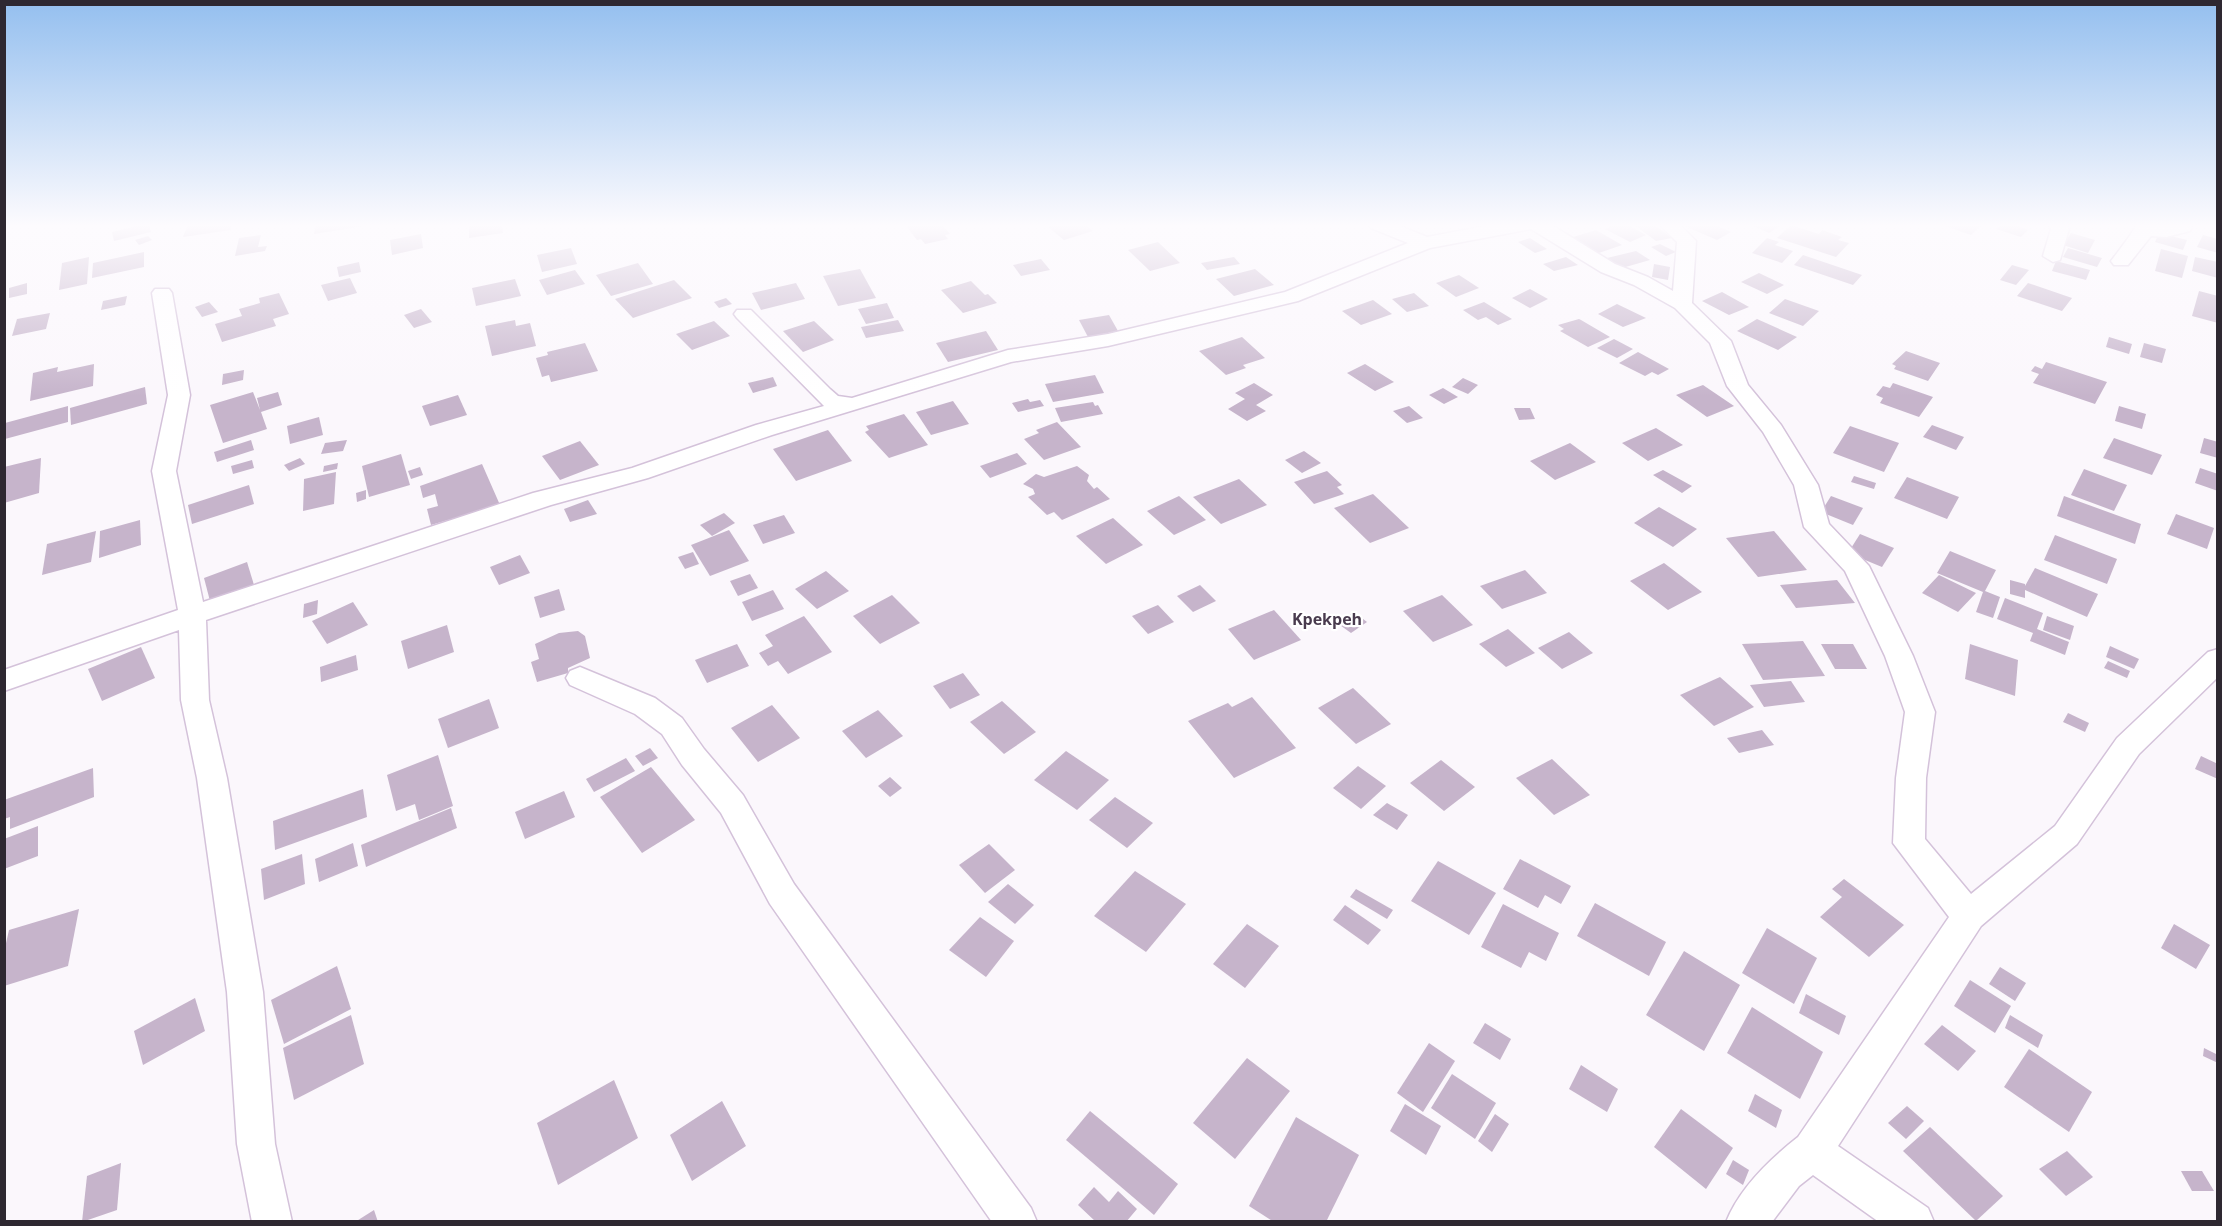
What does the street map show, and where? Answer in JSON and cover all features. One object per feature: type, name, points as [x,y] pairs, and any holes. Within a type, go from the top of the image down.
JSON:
[{"type":"street","points":[[4,681],[192,615],[542,499],[631,476],[764,430],[1008,357],[1108,340],[1291,297],[1330,281]]},
{"type":"street","points":[[1641,281],[1682,304],[1720,341],[1738,386],[1773,430],[1806,485],[1817,527],[1856,566],[1899,656],[1920,712],[1911,778],[1909,843],[1969,916]]},
{"type":"street","points":[[1682,304],[1684,281]]},
{"type":"street","points":[[162,293],[179,395],[164,471],[192,615],[195,700],[212,778],[245,992],[256,1144],[272,1221]]},
{"type":"street","points":[[744,314],[822,394],[831,401],[853,405]]},
{"type":"street","points":[[1746,1221],[1785,1172],[1812,1151],[1969,916],[2066,836],[2128,746],[2217,659]]},
{"type":"street","points":[[580,678],[645,706],[672,726],[693,757],[732,804],[789,903],[930,1104],[1017,1221]]},
{"type":"street","points":[[1812,1151],[1914,1221]]},
{"type":"building","points":[[60,281],[87,281],[87,284],[59,290]]},
{"type":"building","points":[[337,281],[351,281],[357,293],[328,301],[321,285]]},
{"type":"building","points":[[516,281],[521,296],[476,306],[472,288]]},
{"type":"building","points":[[540,281],[583,281],[585,284],[547,295]]},
{"type":"building","points":[[600,281],[651,281],[653,284],[611,296]]},
{"type":"building","points":[[670,281],[675,281],[692,298],[633,318],[615,299]]},
{"type":"building","points":[[826,281],[867,281],[876,298],[838,306]]},
{"type":"building","points":[[971,281],[997,303],[963,313],[941,290]]},
{"type":"building","points":[[1218,281],[1270,281],[1274,285],[1234,296]]},
{"type":"building","points":[[1469,281],[1479,288],[1456,297],[1436,283]]},
{"type":"building","points":[[1776,281],[1784,285],[1767,294],[1741,282]]},
{"type":"building","points":[[1842,281],[1856,281],[1853,285]]},
{"type":"building","points":[[2004,281],[2019,281],[2016,285]]},
{"type":"building","points":[[27,283],[27,294],[9,298],[9,288]]},
{"type":"building","points":[[796,283],[805,299],[761,310],[752,293]]},
{"type":"building","points":[[2028,283],[2072,298],[2062,311],[2017,296]]},
{"type":"building","points":[[1530,289],[1548,299],[1530,308],[1512,298]]},
{"type":"building","points":[[2199,291],[2218,296],[2218,323],[2192,316]]},
{"type":"building","points":[[1722,292],[1749,307],[1729,315],[1702,301]]},
{"type":"building","points":[[279,293],[289,314],[273,319],[276,326],[222,342],[215,324],[242,316],[239,309],[260,303],[259,298]]},
{"type":"building","points":[[1414,293],[1429,306],[1407,312],[1392,299]]},
{"type":"building","points":[[127,296],[125,305],[101,310],[103,301]]},
{"type":"building","points":[[726,298],[732,304],[719,308],[714,302]]},
{"type":"building","points":[[1785,299],[1819,311],[1803,326],[1769,313]]},
{"type":"building","points":[[1373,300],[1392,314],[1361,325],[1342,311]]},
{"type":"building","points":[[209,302],[218,312],[202,317],[195,307]]},
{"type":"building","points":[[1484,302],[1512,319],[1498,325],[1486,317],[1478,320],[1463,310]]},
{"type":"building","points":[[887,303],[894,318],[866,324],[858,309]]},
{"type":"building","points":[[1617,304],[1646,318],[1623,327],[1598,314]]},
{"type":"building","points":[[421,309],[432,322],[414,328],[404,315]]},
{"type":"building","points":[[50,313],[46,329],[12,336],[17,319]]},
{"type":"building","points":[[1109,315],[1118,331],[1088,337],[1079,320]]},
{"type":"building","points":[[1579,319],[1610,337],[1588,347],[1560,331],[1564,329],[1558,325]]},
{"type":"building","points":[[1757,319],[1797,337],[1778,350],[1737,331]]},
{"type":"building","points":[[515,320],[516,326],[530,323],[536,346],[492,356],[485,326]]},
{"type":"building","points":[[898,320],[904,331],[866,338],[861,327]]},
{"type":"building","points":[[714,321],[730,336],[692,350],[676,334]]},
{"type":"building","points":[[814,321],[834,340],[803,352],[783,331]]},
{"type":"building","points":[[986,331],[998,350],[948,362],[936,343]]},
{"type":"building","points":[[1242,337],[1265,358],[1243,365],[1246,368],[1226,375],[1199,351]]},
{"type":"building","points":[[2109,337],[2132,344],[2129,354],[2106,347]]},
{"type":"building","points":[[1614,339],[1633,349],[1617,358],[1597,348]]},
{"type":"building","points":[[585,343],[598,371],[551,382],[549,375],[542,377],[536,358],[548,355],[547,352]]},
{"type":"building","points":[[2144,343],[2166,349],[2162,363],[2140,357]]},
{"type":"building","points":[[1906,351],[1940,363],[1928,381],[1894,369],[1896,366],[1892,364]]},
{"type":"building","points":[[1638,352],[1669,369],[1658,375],[1652,372],[1645,376],[1619,363]]},
{"type":"building","points":[[2046,362],[2107,382],[2095,404],[2033,383],[2039,374],[2031,371],[2035,366],[2042,369]]},
{"type":"building","points":[[94,364],[93,386],[30,401],[33,373],[58,367],[57,372]]},
{"type":"building","points":[[1365,364],[1394,382],[1375,391],[1347,373]]},
{"type":"building","points":[[244,370],[243,380],[222,385],[223,374]]},
{"type":"building","points":[[1095,375],[1104,393],[1053,402],[1045,384]]},
{"type":"building","points":[[773,377],[777,386],[753,393],[748,383]]},
{"type":"building","points":[[1463,378],[1478,385],[1468,394],[1452,387]]},
{"type":"building","points":[[1254,383],[1273,395],[1256,405],[1266,411],[1247,421],[1228,409],[1245,399],[1235,393]]},
{"type":"building","points":[[1893,383],[1933,397],[1919,417],[1880,403],[1883,398],[1876,395],[1883,386],[1890,388]]},
{"type":"building","points":[[1703,385],[1734,406],[1707,417],[1676,395]]},
{"type":"building","points":[[145,387],[147,404],[71,425],[70,408]]},
{"type":"building","points":[[1443,388],[1458,397],[1444,404],[1429,395]]},
{"type":"building","points":[[253,392],[260,410],[257,398],[278,392],[282,405],[261,412],[267,429],[223,443],[210,405]]},
{"type":"building","points":[[458,395],[467,415],[430,426],[422,406]]},
{"type":"building","points":[[1028,399],[1030,402],[1040,400],[1044,406],[1018,412],[1012,403]]},
{"type":"building","points":[[953,401],[969,424],[931,435],[916,412]]},
{"type":"building","points":[[1093,402],[1095,406],[1098,405],[1103,414],[1061,422],[1055,408]]},
{"type":"building","points":[[68,406],[68,422],[5,439],[5,423]]},
{"type":"building","points":[[1409,406],[1423,418],[1407,423],[1393,411]]},
{"type":"building","points":[[2119,406],[2146,414],[2142,429],[2115,421]]},
{"type":"building","points":[[1514,408],[1530,408],[1535,419],[1519,420]]},
{"type":"building","points":[[904,414],[928,445],[889,458],[865,432],[869,430],[866,426]]},
{"type":"building","points":[[319,417],[323,435],[290,444],[287,426]]},
{"type":"building","points":[[1057,422],[1081,447],[1044,460],[1024,439],[1039,433],[1036,430]]},
{"type":"building","points":[[1932,425],[1964,437],[1956,450],[1923,437]]},
{"type":"building","points":[[1850,426],[1899,443],[1884,472],[1833,453]]},
{"type":"building","points":[[1656,428],[1683,445],[1648,461],[1622,443]]},
{"type":"building","points":[[828,430],[852,461],[796,481],[773,449]]},
{"type":"building","points":[[2114,438],[2162,455],[2152,475],[2103,458]]},
{"type":"building","points":[[2204,438],[2218,442],[2218,458],[2200,453]]},
{"type":"building","points":[[251,440],[254,450],[217,462],[214,452]]},
{"type":"building","points":[[347,440],[343,451],[321,454],[325,443]]},
{"type":"building","points":[[580,441],[599,465],[560,480],[542,456]]},
{"type":"building","points":[[1570,443],[1596,462],[1555,480],[1530,461]]},
{"type":"building","points":[[1304,451],[1321,463],[1302,473],[1285,460]]},
{"type":"building","points":[[1017,453],[1027,464],[990,478],[980,466]]},
{"type":"building","points":[[401,454],[410,485],[369,497],[362,466]]},
{"type":"building","points":[[41,458],[39,493],[4,503],[4,467]]},
{"type":"building","points":[[300,458],[305,464],[289,471],[284,465]]},
{"type":"building","points":[[252,460],[254,468],[233,474],[231,466]]},
{"type":"building","points":[[338,463],[337,469],[323,472],[324,466]]},
{"type":"building","points":[[482,464],[500,505],[431,525],[427,509],[438,506],[435,494],[423,498],[420,486]]},
{"type":"building","points":[[1077,466],[1089,475],[1087,481],[1094,489],[1097,487],[1110,499],[1062,520],[1054,512],[1047,515],[1028,497],[1035,494],[1033,489],[1023,484],[1036,474],[1044,477]]},
{"type":"building","points":[[420,467],[423,475],[411,479],[408,471]]},
{"type":"building","points":[[2200,468],[2218,474],[2218,491],[2195,483]]},
{"type":"building","points":[[2084,469],[2127,485],[2114,511],[2071,495]]},
{"type":"building","points":[[1663,470],[1692,486],[1682,493],[1653,475]]},
{"type":"building","points":[[1327,471],[1342,485],[1337,487],[1344,494],[1314,504],[1294,482]]},
{"type":"building","points":[[336,472],[334,504],[303,511],[304,479]]},
{"type":"building","points":[[1854,476],[1876,483],[1874,489],[1851,482]]},
{"type":"building","points":[[1907,477],[1959,497],[1947,519],[1894,498]]},
{"type":"building","points":[[1239,479],[1267,505],[1221,524],[1193,497]]},
{"type":"building","points":[[249,485],[254,504],[192,524],[188,505]]},
{"type":"building","points":[[366,490],[366,499],[357,502],[356,493]]},
{"type":"building","points":[[1373,494],[1409,528],[1370,543],[1334,508]]},
{"type":"building","points":[[1179,496],[1206,520],[1174,535],[1147,511]]},
{"type":"building","points":[[1831,496],[1863,508],[1853,525],[1821,512]]},
{"type":"building","points":[[2064,496],[2141,524],[2135,544],[2057,516]]},
{"type":"building","points":[[588,500],[597,514],[570,522],[564,509]]},
{"type":"building","points":[[1659,507],[1697,529],[1673,547],[1634,523]]},
{"type":"building","points":[[724,513],[735,523],[712,536],[700,525]]},
{"type":"building","points":[[2176,514],[2214,528],[2207,549],[2167,534]]},
{"type":"building","points":[[784,515],[795,533],[763,544],[753,525]]},
{"type":"building","points":[[1113,518],[1143,545],[1106,564],[1076,536]]},
{"type":"building","points":[[140,520],[141,545],[99,558],[100,531]]},
{"type":"building","points":[[729,530],[749,561],[710,576],[691,545]]},
{"type":"building","points":[[96,531],[91,562],[42,575],[47,544]]},
{"type":"building","points":[[1774,531],[1807,570],[1758,577],[1726,538]]},
{"type":"building","points":[[1860,534],[1894,548],[1882,567],[1848,553]]},
{"type":"building","points":[[2055,535],[2117,559],[2107,584],[2044,560]]},
{"type":"building","points":[[1950,551],[1996,570],[1985,591],[2000,597],[1993,618],[1976,612],[1983,592],[1937,573]]},
{"type":"building","points":[[693,552],[699,564],[685,569],[678,557]]},
{"type":"building","points":[[520,555],[530,573],[499,585],[490,567]]},
{"type":"building","points":[[247,562],[254,585],[210,601],[204,578]]},
{"type":"building","points":[[1664,563],[1702,592],[1668,610],[1630,581]]},
{"type":"building","points":[[2035,568],[2098,594],[2087,617],[2025,590],[2025,598],[2010,594],[2010,580],[2025,584],[2025,586]]},
{"type":"building","points":[[1525,570],[1547,593],[1502,609],[1480,586]]},
{"type":"building","points":[[826,571],[849,591],[817,609],[795,589]]},
{"type":"building","points":[[750,574],[758,588],[738,596],[730,581]]},
{"type":"building","points":[[1939,575],[1976,593],[1958,612],[1922,593]]},
{"type":"building","points":[[1837,580],[1855,603],[1796,608],[1780,585]]},
{"type":"building","points":[[1200,585],[1216,601],[1193,612],[1177,596]]},
{"type":"building","points":[[559,589],[565,610],[540,618],[534,597]]},
{"type":"building","points":[[773,590],[784,609],[752,621],[742,602]]},
{"type":"building","points":[[892,595],[920,623],[880,644],[853,616]]},
{"type":"building","points":[[1442,595],[1473,625],[1433,642],[1403,611]]},
{"type":"building","points":[[2005,598],[2043,613],[2037,629],[2069,642],[2065,655],[2030,641],[2033,633],[1997,619]]},
{"type":"building","points":[[318,600],[317,614],[303,618],[304,604]]},
{"type":"building","points":[[353,602],[368,625],[327,644],[312,621]]},
{"type":"building","points":[[1158,605],[1174,622],[1148,634],[1132,616]]},
{"type":"building","points":[[1274,610],[1301,640],[1254,660],[1228,629]]},
{"type":"building","points":[[1354,612],[1367,622],[1351,633],[1337,623]]},
{"type":"building","points":[[804,616],[832,652],[788,674],[778,661],[768,666],[759,653],[773,646],[765,635]]},
{"type":"building","points":[[2047,616],[2074,626],[2070,640],[2043,630]]},
{"type":"building","points":[[447,625],[454,652],[408,669],[401,641]]},
{"type":"building","points":[[1508,629],[1535,653],[1506,667],[1479,644]]},
{"type":"building","points":[[578,631],[585,636],[590,658],[568,668],[568,673],[537,682],[531,662],[539,659],[535,644],[559,633]]},
{"type":"building","points":[[1569,632],[1593,653],[1562,669],[1538,648]]},
{"type":"building","points":[[1803,641],[1825,676],[1763,680],[1742,644]]},
{"type":"building","points":[[737,644],[749,666],[707,683],[695,660]]},
{"type":"building","points":[[1821,644],[1853,644],[1867,669],[1835,669]]},
{"type":"building","points":[[1970,644],[2018,660],[2015,696],[1965,679]]},
{"type":"building","points":[[2110,646],[2139,659],[2134,669],[2106,657]]},
{"type":"building","points":[[141,647],[155,678],[102,701],[88,669]]},
{"type":"building","points":[[356,655],[358,670],[321,682],[320,667]]},
{"type":"building","points":[[2108,661],[2130,671],[2127,678],[2104,668]]},
{"type":"building","points":[[963,673],[980,695],[950,709],[933,686]]},
{"type":"building","points":[[1720,677],[1754,707],[1714,726],[1680,695]]},
{"type":"building","points":[[1791,681],[1805,702],[1764,707],[1750,685]]},
{"type":"building","points":[[1353,688],[1391,724],[1356,744],[1318,708]]},
{"type":"building","points":[[1252,697],[1296,748],[1234,778],[1188,721],[1228,703],[1232,707]]},
{"type":"building","points":[[489,699],[499,728],[448,748],[438,719]]},
{"type":"building","points":[[1002,701],[1036,732],[1004,754],[970,722]]},
{"type":"building","points":[[772,705],[800,738],[758,762],[731,728]]},
{"type":"building","points":[[878,710],[903,736],[866,758],[842,731]]},
{"type":"building","points":[[2068,713],[2089,723],[2085,732],[2063,722]]},
{"type":"building","points":[[1762,730],[1774,745],[1739,753],[1727,738]]},
{"type":"building","points":[[650,748],[658,758],[643,766],[635,756]]},
{"type":"building","points":[[1066,751],[1109,780],[1077,810],[1034,780]]},
{"type":"building","points":[[438,755],[453,806],[419,820],[415,804],[396,811],[387,775]]},
{"type":"building","points":[[2201,756],[2218,764],[2218,779],[2195,769]]},
{"type":"building","points":[[626,758],[635,771],[594,792],[586,779]]},
{"type":"building","points":[[1552,759],[1590,795],[1554,815],[1516,778]]},
{"type":"building","points":[[1441,760],[1475,787],[1444,811],[1410,783]]},
{"type":"building","points":[[1358,766],[1386,786],[1361,809],[1333,788]]},
{"type":"building","points":[[651,767],[695,820],[642,853],[600,797]]},
{"type":"building","points":[[93,768],[94,797],[10,829],[10,817],[4,819],[4,800]]},
{"type":"building","points":[[890,777],[902,788],[890,797],[878,786]]},
{"type":"building","points":[[363,789],[367,817],[275,850],[273,821]]},
{"type":"building","points":[[564,791],[575,817],[525,839],[515,812]]},
{"type":"building","points":[[1115,797],[1153,823],[1127,848],[1089,820]]},
{"type":"building","points":[[1387,803],[1408,815],[1397,830],[1373,815]]},
{"type":"building","points":[[451,808],[457,828],[366,867],[361,845]]},
{"type":"building","points":[[38,826],[38,856],[4,869],[4,839]]},
{"type":"building","points":[[353,843],[358,866],[319,882],[315,859]]},
{"type":"building","points":[[989,844],[1015,870],[985,893],[959,865]]},
{"type":"building","points":[[302,854],[305,884],[264,900],[261,869]]},
{"type":"building","points":[[1520,859],[1571,886],[1561,904],[1545,895],[1538,908],[1503,889]]},
{"type":"building","points":[[1438,861],[1496,893],[1469,935],[1411,901]]},
{"type":"building","points":[[1135,871],[1186,904],[1146,952],[1094,916]]},
{"type":"building","points":[[1844,879],[1904,925],[1869,957],[1820,917],[1842,897],[1832,889]]},
{"type":"building","points":[[1008,884],[1034,905],[1015,924],[988,902]]},
{"type":"building","points":[[1356,889],[1393,910],[1387,919],[1350,897]]},
{"type":"building","points":[[1595,903],[1666,942],[1649,976],[1577,936]]},
{"type":"building","points":[[1503,904],[1559,933],[1546,961],[1529,952],[1521,968],[1481,947]]},
{"type":"building","points":[[1345,905],[1381,930],[1368,945],[1333,920]]},
{"type":"building","points":[[79,909],[68,966],[4,986],[4,952],[9,930]]},
{"type":"building","points":[[980,917],[1014,941],[986,977],[949,950]]},
{"type":"building","points":[[1247,924],[1279,946],[1245,988],[1213,964]]},
{"type":"building","points":[[2174,924],[2210,945],[2196,969],[2161,948]]},
{"type":"building","points":[[1767,928],[1817,958],[1794,1004],[1742,973]]},
{"type":"building","points":[[1684,951],[1740,985],[1704,1051],[1646,1015]]},
{"type":"building","points":[[337,966],[351,1009],[284,1044],[271,1000]]},
{"type":"building","points":[[2000,967],[2026,983],[2015,1001],[1989,984]]},
{"type":"building","points":[[1970,980],[2011,1006],[1995,1033],[1954,1006]]},
{"type":"building","points":[[1806,994],[1846,1016],[1839,1035],[1799,1013]]},
{"type":"building","points":[[195,998],[205,1031],[143,1065],[134,1031]]},
{"type":"building","points":[[1752,1007],[1823,1052],[1800,1099],[1727,1053]]},
{"type":"building","points":[[351,1015],[364,1064],[294,1100],[283,1048]]},
{"type":"building","points":[[2010,1015],[2043,1035],[2038,1048],[2005,1028]]},
{"type":"building","points":[[1485,1023],[1511,1039],[1500,1060],[1473,1043]]},
{"type":"building","points":[[1942,1025],[1976,1051],[1958,1071],[1924,1044]]},
{"type":"building","points":[[1429,1043],[1455,1061],[1423,1112],[1397,1093]]},
{"type":"building","points":[[2204,1048],[2218,1055],[2218,1063],[2203,1056]]},
{"type":"building","points":[[2029,1049],[2092,1092],[2069,1132],[2004,1087]]},
{"type":"building","points":[[1247,1058],[1290,1091],[1235,1159],[1193,1123]]},
{"type":"building","points":[[1581,1065],[1618,1089],[1607,1112],[1569,1089]]},
{"type":"building","points":[[1452,1074],[1496,1103],[1475,1139],[1431,1108]]},
{"type":"building","points":[[614,1080],[638,1138],[558,1185],[537,1123]]},
{"type":"building","points":[[1755,1094],[1782,1110],[1776,1128],[1748,1111]]},
{"type":"building","points":[[722,1101],[746,1146],[692,1181],[670,1135]]},
{"type":"building","points":[[1405,1104],[1441,1126],[1426,1155],[1390,1131]]},
{"type":"building","points":[[1907,1106],[1924,1121],[1906,1139],[1888,1123]]},
{"type":"building","points":[[1681,1109],[1733,1148],[1706,1189],[1654,1147]]},
{"type":"building","points":[[1090,1111],[1178,1184],[1154,1215],[1066,1140]]},
{"type":"building","points":[[1495,1114],[1509,1124],[1492,1152],[1478,1141]]},
{"type":"building","points":[[1296,1117],[1359,1155],[1326,1222],[1274,1222],[1249,1206]]},
{"type":"building","points":[[1930,1127],[2003,1196],[1976,1221],[1903,1151]]},
{"type":"building","points":[[2067,1151],[2093,1177],[2066,1196],[2039,1169]]},
{"type":"building","points":[[1733,1160],[1749,1170],[1743,1185],[1726,1174]]},
{"type":"building","points":[[121,1163],[117,1210],[82,1222],[87,1176]]},
{"type":"building","points":[[2181,1171],[2202,1171],[2214,1191],[2192,1191]]},
{"type":"building","points":[[1094,1187],[1109,1202],[1118,1191],[1137,1209],[1126,1222],[1096,1222],[1078,1205]]},
{"type":"building","points":[[374,1210],[378,1222],[355,1222]]},
{"type":"district","name":"Kpekpeh","points":[[1327,619]]}]
